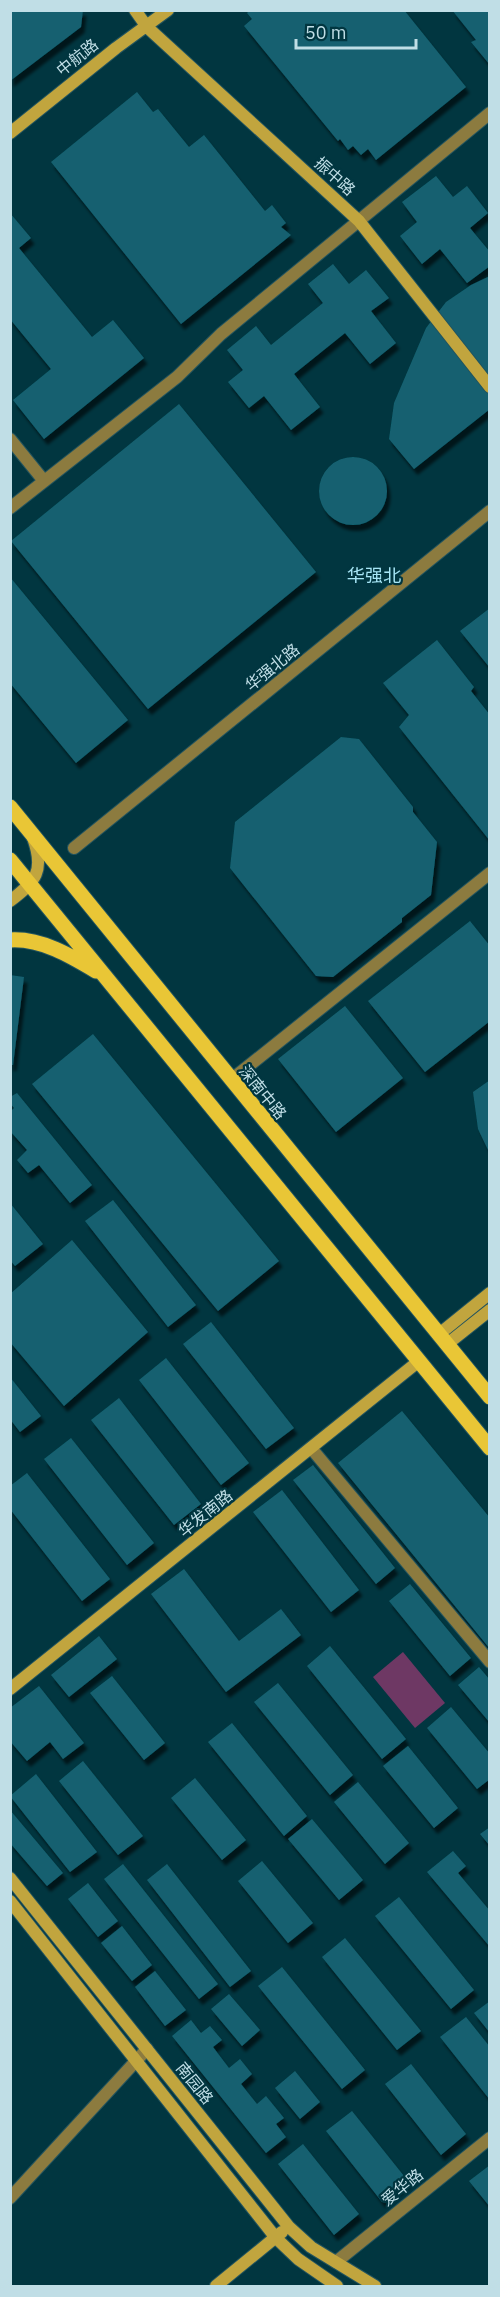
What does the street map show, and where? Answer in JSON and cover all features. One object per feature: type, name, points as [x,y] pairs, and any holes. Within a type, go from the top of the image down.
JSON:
[{"type":"main road","name":"振中路","points":[[135,10],[147,27],[359,221],[489,387]]},
{"type":"main road","name":"中航路","points":[[10,133],[116,48],[168,10]]},
{"type":"main road","name":"深南中路","points":[[10,807],[489,1397]]},
{"type":"main road","points":[[10,901],[30,885],[36,877],[39,863],[38,850],[32,834]]},
{"type":"main road","points":[[10,860],[489,1448]]},
{"type":"main road","points":[[10,940],[22,940],[51,948],[106,978]]},
{"type":"main road","points":[[442,1340],[489,1293]]},
{"type":"main road","points":[[442,1340],[489,1310]]},
{"type":"main road","name":"华发南路","points":[[10,1689],[419,1361]]},
{"type":"main road","name":"南园路","points":[[10,1878],[289,2227],[311,2247],[375,2286]]},
{"type":"main road","name":"南园路","points":[[10,1901],[276,2238],[298,2259],[337,2286]]},
{"type":"main road","points":[[216,2286],[289,2227]]},
{"type":"street","points":[[10,508],[177,376],[220,334],[489,113]]},
{"type":"street","points":[[10,439],[44,481]]},
{"type":"street","name":"华强北路","points":[[74,848],[489,511]]},
{"type":"street","points":[[231,1080],[489,873]]},
{"type":"street","points":[[311,1449],[489,1662]]},
{"type":"street","points":[[10,2198],[147,2049]]},
{"type":"street","name":"爱华路","points":[[336,2262],[489,2138]]},
{"type":"shaded area","points":[[403,1652],[445,1703],[415,1728],[373,1677]]},
{"type":"building","points":[[10,10],[83,10],[81,27],[10,81]]},
{"type":"building","points":[[250,10],[404,10],[466,87],[376,160],[368,149],[361,155],[353,146],[348,150],[340,139],[338,141],[244,26],[252,19],[247,13]]},
{"type":"building","points":[[452,10],[490,10],[490,65],[471,42],[476,40]]},
{"type":"building","points":[[137,92],[153,112],[158,109],[189,147],[204,135],[265,211],[272,205],[286,223],[281,227],[291,235],[181,324],[51,162]]},
{"type":"building","points":[[436,176],[453,197],[467,186],[488,213],[470,228],[490,252],[490,266],[467,283],[440,249],[422,264],[400,236],[417,222],[402,202]]},
{"type":"building","points":[[10,213],[31,238],[19,248],[92,337],[113,320],[144,358],[44,439],[13,400],[51,369],[10,319]]},
{"type":"building","points":[[333,264],[349,284],[366,270],[389,298],[371,311],[396,343],[370,364],[345,333],[294,374],[320,407],[291,430],[264,396],[249,408],[228,382],[243,370],[227,350],[256,326],[271,345],[323,303],[308,284]]},
{"type":"building","points":[[490,276],[490,409],[414,469],[389,439],[394,403],[426,328],[446,302],[471,285]]},
{"type":"building","points":[[179,404],[316,572],[148,709],[11,541]]},
{"type":"building","points":[[353,457],[366,460],[377,467],[384,478],[387,491],[384,504],[377,515],[366,522],[353,525],[340,522],[329,515],[322,504],[319,491],[322,478],[329,467],[340,460]]},
{"type":"building","points":[[10,577],[128,720],[76,763],[10,683]]},
{"type":"building","points":[[490,608],[490,668],[460,631]]},
{"type":"building","points":[[437,640],[474,687],[471,691],[490,715],[490,841],[399,727],[409,715],[383,683]]},
{"type":"building","points":[[341,737],[359,739],[413,807],[413,812],[437,842],[431,895],[402,918],[402,922],[333,977],[316,976],[230,868],[235,822]]},
{"type":"building","points":[[470,921],[490,946],[490,1021],[425,1072],[368,1001]]},
{"type":"building","points":[[10,975],[24,977],[13,1065],[10,1065]]},
{"type":"building","points":[[345,1006],[403,1078],[336,1132],[278,1059]]},
{"type":"building","points":[[93,1034],[279,1261],[218,1311],[32,1084]]},
{"type":"building","points":[[490,1080],[490,1154],[478,1129],[473,1092]]},
{"type":"building","points":[[17,1093],[92,1185],[70,1203],[39,1165],[28,1173],[17,1160],[27,1150],[10,1131],[10,1112],[14,1108],[10,1103],[10,1097]]},
{"type":"building","points":[[113,1200],[196,1305],[168,1327],[85,1221]]},
{"type":"building","points":[[10,1203],[43,1244],[15,1266],[10,1260]]},
{"type":"building","points":[[72,1240],[148,1332],[64,1406],[10,1342],[10,1294]]},
{"type":"building","points":[[211,1322],[294,1428],[266,1449],[183,1344]]},
{"type":"building","points":[[166,1358],[249,1463],[221,1485],[139,1380]]},
{"type":"building","points":[[10,1377],[41,1416],[20,1432],[10,1419]]},
{"type":"building","points":[[119,1398],[201,1504],[174,1525],[91,1420]]},
{"type":"building","points":[[402,1411],[490,1518],[490,1649],[338,1463]]},
{"type":"building","points":[[71,1438],[154,1543],[127,1565],[44,1459]]},
{"type":"building","points":[[313,1465],[395,1568],[376,1584],[293,1480]]},
{"type":"building","points":[[27,1473],[110,1579],[82,1601],[10,1509],[10,1486]]},
{"type":"building","points":[[282,1490],[359,1590],[331,1612],[253,1512]]},
{"type":"building","points":[[184,1569],[239,1641],[281,1609],[301,1635],[226,1692],[151,1594]]},
{"type":"building","points":[[410,1584],[471,1658],[450,1676],[389,1601]]},
{"type":"building","points":[[99,1636],[117,1659],[69,1697],[51,1675]]},
{"type":"building","points":[[330,1646],[406,1739],[382,1759],[307,1666]]},
{"type":"building","points":[[479,1667],[490,1680],[490,1723],[458,1685]]},
{"type":"building","points":[[112,1676],[165,1743],[144,1760],[90,1693]]},
{"type":"building","points":[[278,1683],[353,1775],[330,1795],[254,1702]]},
{"type":"building","points":[[39,1686],[84,1743],[63,1759],[50,1742],[27,1761],[10,1741],[10,1708]]},
{"type":"building","points":[[451,1707],[490,1754],[490,1779],[477,1789],[427,1728]]},
{"type":"building","points":[[232,1723],[307,1816],[284,1836],[208,1742]]},
{"type":"building","points":[[408,1746],[458,1808],[434,1828],[383,1766]]},
{"type":"building","points":[[83,1761],[143,1836],[118,1855],[59,1781]]},
{"type":"building","points":[[36,1774],[97,1852],[70,1872],[10,1796]]},
{"type":"building","points":[[195,1778],[246,1840],[222,1860],[171,1798]]},
{"type":"building","points":[[358,1782],[409,1843],[385,1864],[334,1802]]},
{"type":"building","points":[[10,1810],[63,1873],[47,1886],[10,1843]]},
{"type":"building","points":[[312,1819],[363,1880],[339,1900],[288,1839]]},
{"type":"building","points":[[490,1827],[490,1846],[480,1834]]},
{"type":"building","points":[[453,1851],[466,1866],[458,1873],[490,1911],[490,1947],[427,1872]]},
{"type":"building","points":[[262,1861],[313,1923],[288,1943],[238,1881]]},
{"type":"building","points":[[123,1864],[218,1984],[199,1999],[104,1879]]},
{"type":"building","points":[[167,1864],[251,1971],[230,1987],[147,1880]]},
{"type":"building","points":[[88,1883],[118,1921],[98,1937],[68,1899]]},
{"type":"building","points":[[399,1897],[474,1990],[451,2009],[375,1916]]},
{"type":"building","points":[[122,1926],[152,1965],[132,1981],[101,1943]]},
{"type":"building","points":[[345,1938],[421,2031],[397,2050],[322,1957]]},
{"type":"building","points":[[282,1967],[365,2070],[342,2089],[258,1986]]},
{"type":"building","points":[[155,1971],[186,2010],[165,2026],[135,1987]]},
{"type":"building","points":[[229,1994],[260,2030],[242,2046],[211,2009]]},
{"type":"building","points":[[490,2001],[490,2033],[474,2013]]},
{"type":"building","points":[[466,2017],[490,2047],[490,2100],[440,2037]]},
{"type":"building","points":[[191,2020],[201,2033],[210,2026],[222,2040],[213,2047],[229,2068],[240,2059],[252,2074],[241,2084],[257,2104],[266,2096],[284,2118],[276,2124],[286,2137],[266,2153],[172,2036]]},
{"type":"building","points":[[411,2064],[466,2134],[441,2155],[385,2084]]},
{"type":"building","points":[[295,2071],[320,2102],[300,2119],[275,2088]]},
{"type":"building","points":[[352,2111],[408,2181],[382,2202],[326,2131]]},
{"type":"building","points":[[303,2144],[359,2214],[334,2235],[278,2164]]},
{"type":"building","points":[[490,2165],[490,2207],[469,2181]]},
{"type":"district","name":"华强北","points":[[374,576]]}]
